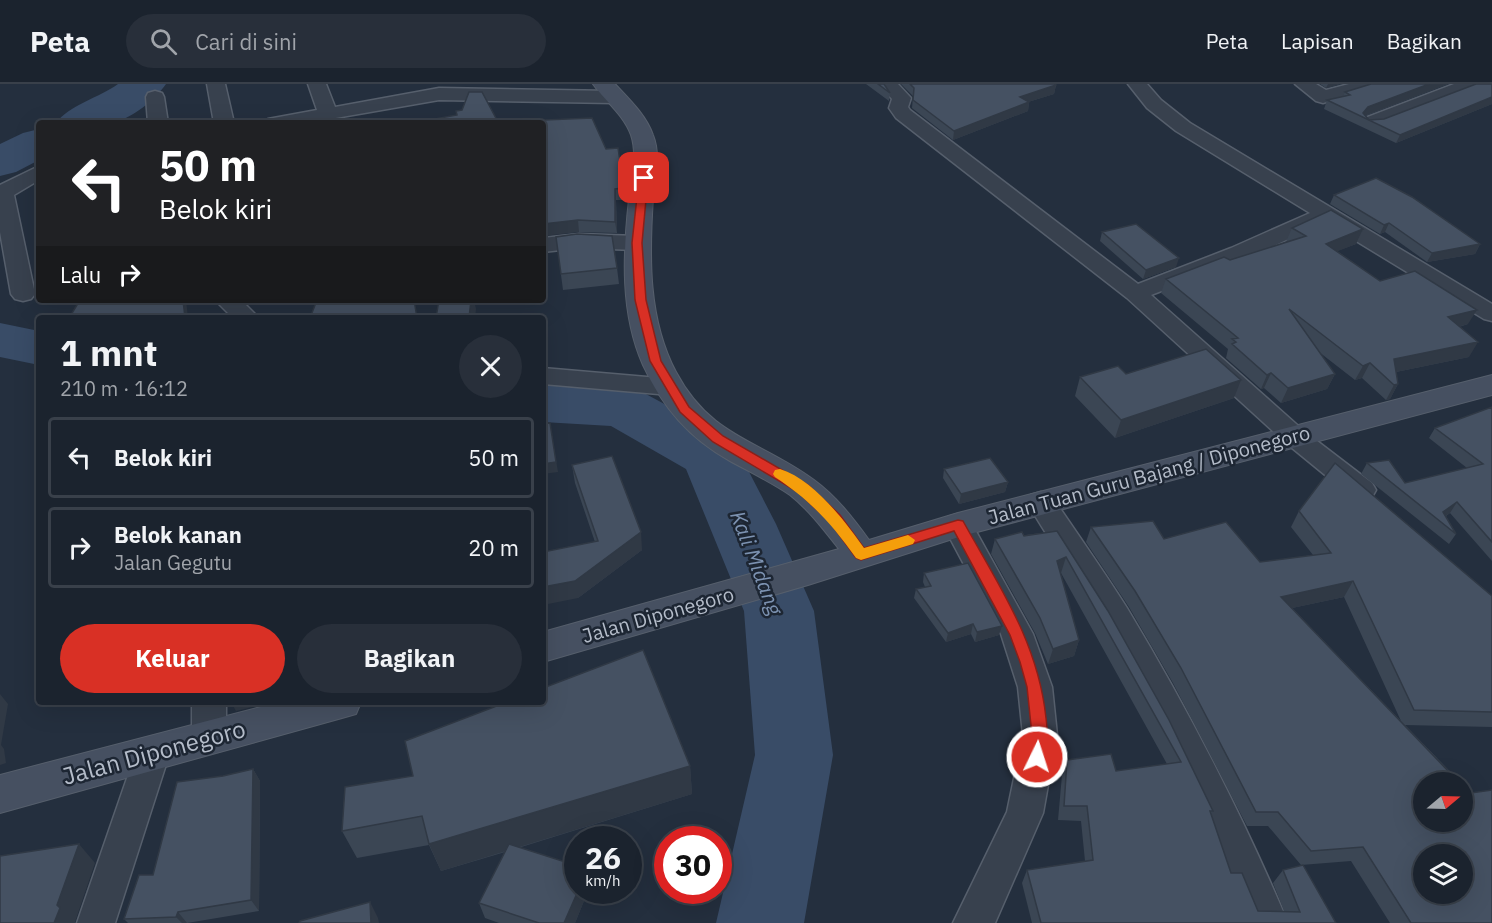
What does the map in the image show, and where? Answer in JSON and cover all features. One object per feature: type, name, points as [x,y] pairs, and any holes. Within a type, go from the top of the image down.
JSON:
[{"type":"street","points":[[216,84],[223,120]]},
{"type":"street","points":[[317,84],[328,113]]},
{"type":"street","points":[[372,84],[381,103]]},
{"type":"street","points":[[888,84],[902,98],[898,108],[903,114],[1135,293],[1295,437],[1380,505]]},
{"type":"street","points":[[1137,84],[1154,104],[1183,128],[1492,314]]},
{"type":"street","points":[[1304,84],[1323,97],[1369,84],[1406,109]]},
{"type":"street","points":[[1372,122],[1470,84]]},
{"type":"street","points":[[290,120],[381,103],[427,90],[451,93],[609,90],[636,123],[642,136],[646,163],[637,243],[638,272],[646,330],[656,361],[670,387],[684,410],[699,425],[740,452],[783,476],[820,504],[835,518],[861,554]]},
{"type":"street","points":[[155,97],[159,120]]},
{"type":"street","points":[[23,294],[2,193],[36,174]]},
{"type":"street","points":[[1135,293],[1239,253],[1325,214]]},
{"type":"street","points":[[546,245],[579,241],[637,243]]},
{"type":"street","points":[[230,303],[244,315]]},
{"type":"street","points":[[546,376],[670,387]]},
{"type":"street","name":"Jalan Tuan Guru Bajang / Diponegoro","points":[[808,572],[861,554],[1041,502],[1492,384]]},
{"type":"street","points":[[1041,502],[1115,616],[1173,718],[1243,861],[1269,923]]},
{"type":"street","points":[[958,525],[1021,643],[1035,687],[1040,735],[1025,813],[980,912],[972,923]]},
{"type":"street","name":"Jalan Diponegoro","points":[[546,646],[808,572]]},
{"type":"street","name":"Jalan Diponegoro","points":[[0,794],[153,753],[209,720],[320,705]]},
{"type":"street","points":[[96,923],[153,753]]},
{"type":"building","points":[[878,84],[884,84],[890,93]]},
{"type":"building","points":[[910,84],[1056,85],[1020,97],[1029,102],[954,131],[913,100],[914,88]]},
{"type":"building","points":[[1371,84],[1429,84],[1368,107],[1363,113],[1369,120],[1384,119],[1476,84],[1492,84],[1492,97],[1400,135],[1327,100],[1350,95],[1345,92]]},
{"type":"building","points":[[469,92],[482,92],[497,120],[430,120],[457,115],[456,111],[462,110]]},
{"type":"building","points":[[592,118],[606,149],[618,148],[624,188],[615,189],[615,222],[578,220],[546,224],[545,120]]},
{"type":"building","points":[[1376,178],[1412,197],[1480,244],[1432,253],[1389,223],[1384,225],[1334,195]]},
{"type":"building","points":[[1331,210],[1363,229],[1326,244],[1380,281],[1415,271],[1477,310],[1448,317],[1478,342],[1394,359],[1398,384],[1394,385],[1370,363],[1363,366],[1289,309],[1335,374],[1288,388],[1271,373],[1267,375],[1232,344],[1236,342],[1232,339],[1238,338],[1166,279],[1224,257],[1230,260],[1306,236],[1292,228]]},
{"type":"building","points":[[1136,224],[1179,258],[1146,270],[1102,232]]},
{"type":"building","points":[[577,234],[612,236],[617,268],[561,274],[556,237]]},
{"type":"building","points":[[78,303],[183,303],[185,315],[71,315]]},
{"type":"building","points":[[316,303],[414,303],[416,315],[311,315]]},
{"type":"building","points":[[438,303],[471,303],[469,315],[436,315]]},
{"type":"building","points":[[1206,349],[1241,380],[1121,420],[1080,377],[1118,366],[1126,374]]},
{"type":"building","points":[[1492,407],[1492,542],[1457,502],[1443,512],[1456,534],[1367,463],[1389,460],[1405,483],[1483,464],[1435,428]]},
{"type":"building","points":[[550,423],[556,462],[546,464],[546,424]]},
{"type":"building","points":[[612,456],[641,532],[575,581],[546,586],[546,551],[598,541],[572,465]]},
{"type":"building","points":[[990,458],[1008,482],[961,494],[944,469]]},
{"type":"building","points":[[1335,463],[1492,596],[1492,712],[1414,710],[1353,581],[1281,597],[1449,772],[1413,772],[1413,832],[1473,832],[1473,793],[1492,790],[1492,923],[1411,923],[1363,847],[1311,851],[1278,812],[1256,812],[1181,668],[1135,591],[1091,527],[1153,521],[1164,539],[1226,522],[1260,562],[1331,553],[1299,511]]},
{"type":"building","points":[[1057,531],[1108,611],[1169,720],[1213,811],[1210,811],[1231,873],[1242,873],[1258,911],[1300,912],[1283,870],[1303,865],[1336,923],[1041,923],[1027,870],[1093,860],[1087,806],[1064,806],[1067,760],[1111,754],[1116,771],[1181,762],[1066,557],[1057,561],[1079,640],[1053,649],[1040,618],[995,539],[1022,532],[1024,536]]},
{"type":"building","points":[[968,563],[1002,626],[977,632],[973,624],[948,633],[916,589],[931,586],[924,573]]},
{"type":"building","points":[[643,650],[690,766],[429,844],[422,816],[342,831],[345,787],[413,776],[405,741],[499,705],[546,705],[546,687]]},
{"type":"building","points":[[253,769],[251,900],[178,912],[176,917],[124,919],[139,875],[153,875],[177,782],[223,776]]},
{"type":"building","points":[[79,844],[57,905],[60,908],[54,923],[0,923],[0,856]]},
{"type":"building","points":[[509,844],[564,862],[564,904],[572,904],[564,923],[539,923],[479,903]]},
{"type":"building","points":[[370,902],[371,923],[299,923],[300,921]]},
{"type":"waterway","name":"Kali Midang","points":[[84,120],[118,104],[145,84]]},
{"type":"waterway","name":"Kali Midang","points":[[0,162],[36,144]]},
{"type":"waterway","name":"Kali Midang","points":[[0,340],[36,347]]},
{"type":"waterway","name":"Kali Midang","points":[[546,403],[623,407],[711,456],[743,524],[779,611],[794,755],[760,923]]},
{"type":"slow traffic","points":[[780,474],[803,489],[835,518],[861,554],[908,540]]},
{"type":"route","points":[[644,178],[637,243],[638,272],[646,330],[656,361],[684,410],[718,439],[803,489],[835,518],[861,554],[958,525],[1017,634],[1028,662],[1035,687],[1040,735],[1037,757]]}]
